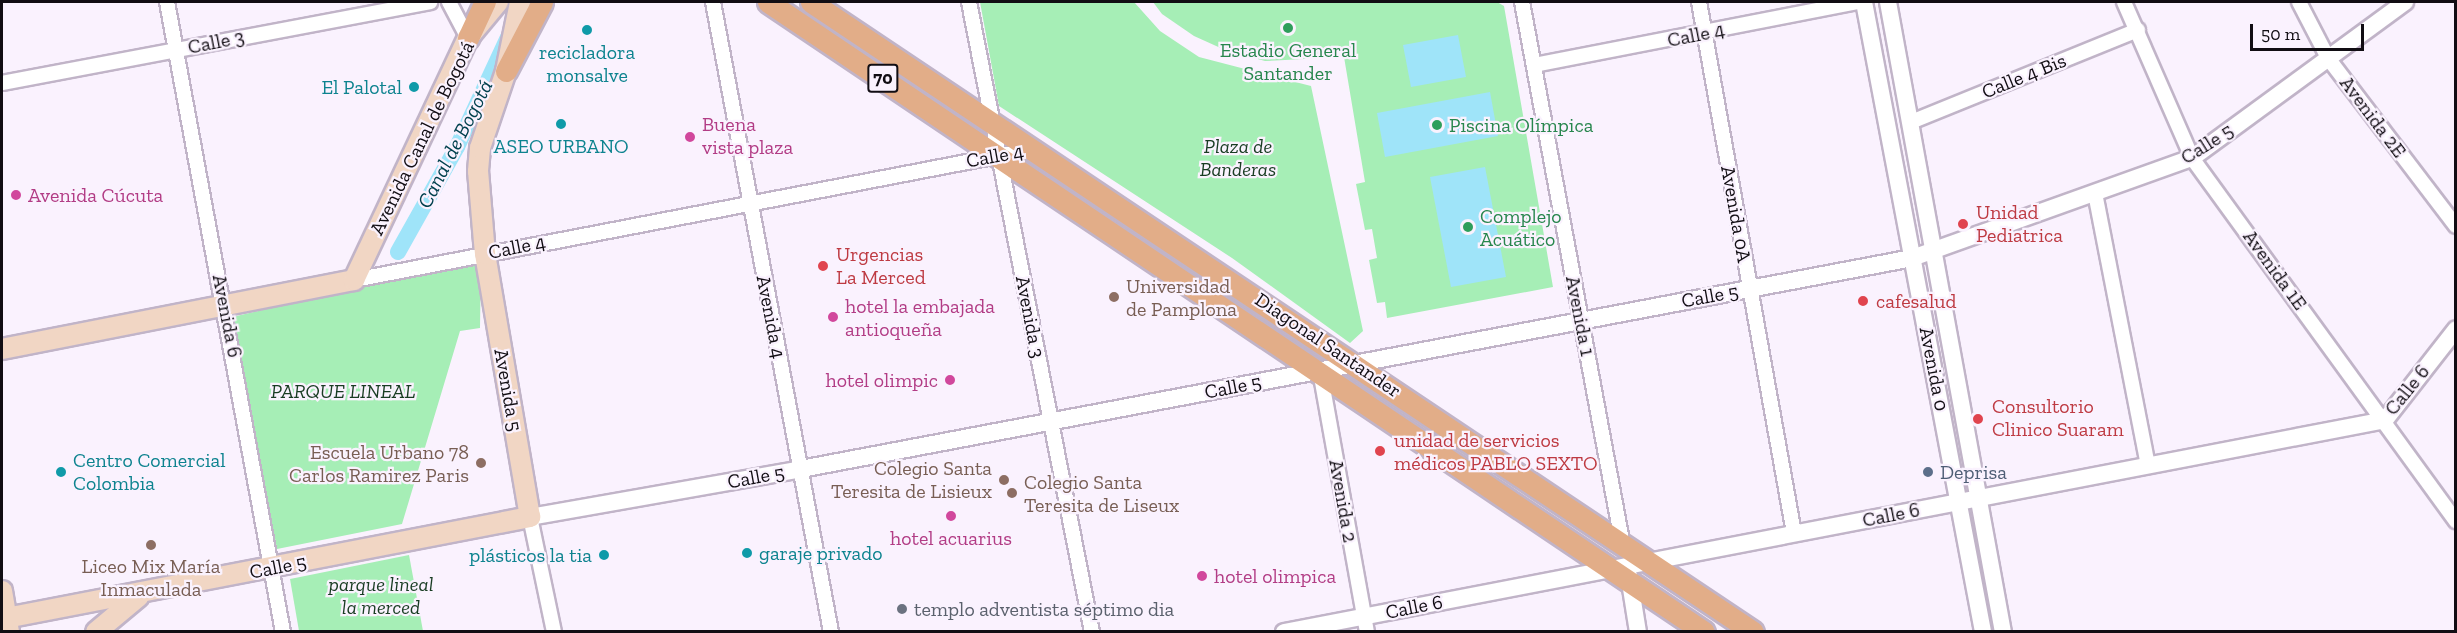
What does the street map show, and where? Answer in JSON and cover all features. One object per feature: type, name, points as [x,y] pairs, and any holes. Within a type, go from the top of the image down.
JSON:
[{"type":"main road","points":[[506,71],[542,2]]},
{"type":"main road","name":"Diagonal Santander","points":[[768,2],[1622,572],[1704,632]]},
{"type":"main road","name":"Diagonal Santander","points":[[811,2],[1622,541],[1753,632]]},
{"type":"main road","points":[[468,38],[491,5]]},
{"type":"main road","points":[[506,71],[518,8]]},
{"type":"main road","name":"Avenida Canal de Bogotá","points":[[354,280],[468,38]]},
{"type":"main road","name":"Avenida 5","points":[[506,71],[480,148],[485,254],[531,517]]},
{"type":"main road","name":"Calle 4","points":[[2,349],[354,280]]},
{"type":"main road","name":"Calle 5","points":[[6,623],[531,517]]},
{"type":"main road","points":[[2,591],[6,623]]},
{"type":"main road","points":[[96,632],[140,595]]},
{"type":"street","name":"Avenida 6","points":[[167,2],[225,305],[283,632]]},
{"type":"street","name":"Calle 3","points":[[2,83],[430,2]]},
{"type":"street","points":[[449,2],[468,38]]},
{"type":"street","name":"Avenida 4","points":[[713,2],[831,632]]},
{"type":"street","name":"Avenida 3","points":[[969,2],[1092,632]]},
{"type":"street","name":"Avenida 1","points":[[1522,2],[1622,541],[1622,572],[1638,632]]},
{"type":"street","name":"Avenida 0A","points":[[1699,2],[1794,533]]},
{"type":"street","name":"Calle 4","points":[[1533,65],[1858,2]]},
{"type":"street","name":"Avenida 0","points":[[1864,2],[1983,632]]},
{"type":"street","name":"Avenida 0","points":[[1888,2],[2003,632]]},
{"type":"street","name":"Avenida 1E","points":[[2124,2],[2192,158],[2385,420],[2456,521]]},
{"type":"street","name":"Avenida 2E","points":[[2299,2],[2328,58],[2456,226]]},
{"type":"street","name":"Calle 5","points":[[531,517],[801,470],[1912,258],[2192,158],[2405,2]]},
{"type":"street","name":"Calle 4 Bis","points":[[1911,122],[2138,30]]},
{"type":"street","name":"Calle 4","points":[[354,280],[1034,149]]},
{"type":"street","points":[[2095,193],[2148,465]]},
{"type":"street","name":"Calle 6","points":[[1284,632],[1365,624],[1622,572],[1649,561],[2385,420],[2456,329]]},
{"type":"street","name":"Avenida 2","points":[[1320,371],[1365,624]]},
{"type":"street","name":"Avenida 5","points":[[531,517],[554,632]]},
{"type":"green space","name":"Plaza de Banderas","points":[[980,2],[1134,2],[1160,31],[1199,57],[1311,86],[1363,331],[1350,343],[1232,258],[999,106]]},
{"type":"green space","points":[[1153,2],[1497,2],[1504,6],[1553,287],[1387,318],[1385,302],[1377,303],[1369,260],[1377,258],[1372,229],[1365,230],[1356,184],[1365,182],[1343,51],[1305,59],[1265,61],[1225,50],[1194,36],[1162,14]]},
{"type":"green space","name":"PARQUE LINEAL","points":[[481,260],[480,328],[460,331],[402,524],[277,549],[232,317]]},
{"type":"green space","name":"parque lineal la merced","points":[[409,555],[423,631],[299,631],[290,579]]},
{"type":"water","points":[[1458,35],[1466,77],[1411,87],[1403,45]]},
{"type":"water","name":"Piscina Olímpica","points":[[1490,92],[1498,136],[1385,157],[1377,113]]},
{"type":"water","name":"Complejo Acuático","points":[[1485,167],[1506,277],[1451,287],[1430,177]]},
{"type":"waterway","name":"Canal de Bogotá","points":[[398,252],[457,147],[508,37]]},
{"type":"place","name":"Estadio General Santander","points":[[1288,28]]},
{"type":"place","name":"recicladora monsalve","points":[[587,30]]},
{"type":"place","name":"El Palotal","points":[[414,87]]},
{"type":"place","name":"ASEO URBANO","points":[[561,124]]},
{"type":"place","name":"Piscina Olímpica","points":[[1437,125]]},
{"type":"place","name":"Buena vista plaza","points":[[690,137]]},
{"type":"place","name":"Avenida Cúcuta","points":[[16,195]]},
{"type":"place","name":"Unidad Pediatrica","points":[[1963,224]]},
{"type":"place","name":"Complejo Acuático","points":[[1468,227]]},
{"type":"place","name":"Urgencias La Merced","points":[[823,266]]},
{"type":"place","name":"Universidad de Pamplona","points":[[1114,297]]},
{"type":"place","name":"cafesalud","points":[[1863,301]]},
{"type":"place","name":"hotel la embajada antioqueña","points":[[833,317]]},
{"type":"place","name":"hotel olimpic","points":[[950,380]]},
{"type":"place","name":"Consultorio Clinico Suaram","points":[[1978,419]]},
{"type":"place","name":"unidad de servicios médicos PABLO SEXTO","points":[[1380,451]]},
{"type":"place","name":"Escuela Urbano 78 Carlos Ramirez Paris","points":[[481,463]]},
{"type":"place","name":"Centro Comercial Colombia","points":[[61,472]]},
{"type":"place","name":"Deprisa","points":[[1928,472]]},
{"type":"place","name":"Colegio Santa Teresita de Lisieux","points":[[1004,480]]},
{"type":"place","name":"Colegio Santa Teresita de Liseux","points":[[1012,493]]},
{"type":"place","name":"hotel acuarius","points":[[951,516]]},
{"type":"place","name":"Liceo Mix María Inmaculada","points":[[151,545]]},
{"type":"place","name":"garaje privado","points":[[747,553]]},
{"type":"place","name":"plásticos la tia","points":[[604,555]]},
{"type":"place","name":"hotel olimpica","points":[[1202,576]]},
{"type":"place","name":"templo adventista séptimo dia","points":[[902,609]]}]
